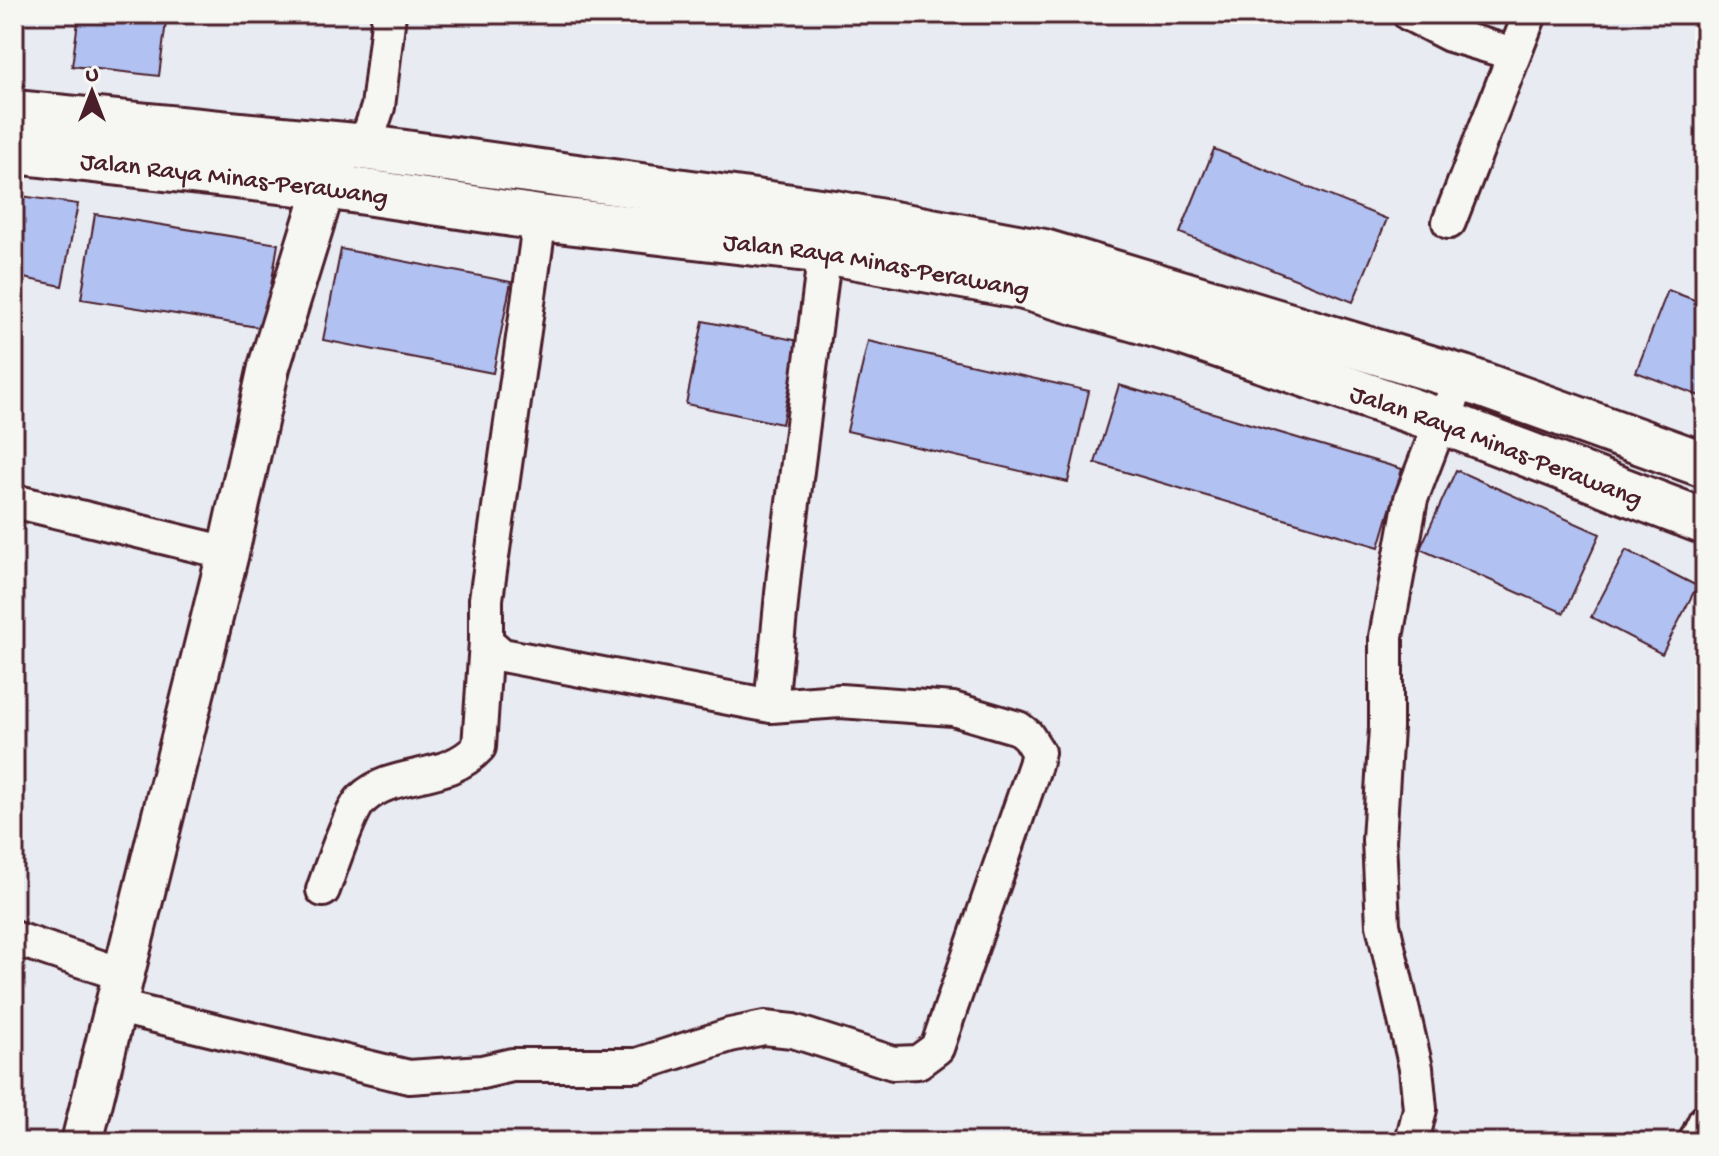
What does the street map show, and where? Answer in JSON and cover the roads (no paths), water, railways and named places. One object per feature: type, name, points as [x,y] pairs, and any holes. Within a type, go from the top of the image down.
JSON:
[{"type":"main road","name":"Jalan Raya Minas-Perawang","points":[[14,113],[355,146],[834,213],[1044,252],[1463,378],[1705,465]]},
{"type":"main road","name":"Jalan Raya Minas-Perawang","points":[[14,151],[325,186],[540,218],[825,251],[1024,287],[1184,333],[1441,421],[1705,522]]},
{"type":"street","points":[[82,1142],[117,990],[228,553],[269,367],[325,186],[370,131],[378,107],[389,14]]},
{"type":"street","points":[[1409,14],[1450,35],[1514,54]]},
{"type":"street","points":[[1449,222],[1530,14]]},
{"type":"street","points":[[323,890],[359,801],[375,789],[453,767],[468,759],[479,747],[486,599],[540,218]]},
{"type":"street","points":[[771,706],[785,558],[825,251]]},
{"type":"street","points":[[1412,1142],[1420,1109],[1416,1068],[1383,925],[1379,840],[1386,728],[1386,637],[1411,499],[1441,421],[1463,378]]},
{"type":"street","points":[[14,501],[228,553]]},
{"type":"street","points":[[14,938],[117,990],[409,1077],[482,1072],[512,1065],[637,1065],[730,1035],[764,1028],[793,1031],[893,1063],[918,1062],[937,1048],[1038,752],[1027,735],[1018,728],[953,709],[840,701],[771,706],[502,655],[486,641]]},
{"type":"street","points":[[1695,1142],[1705,1121]]}]
